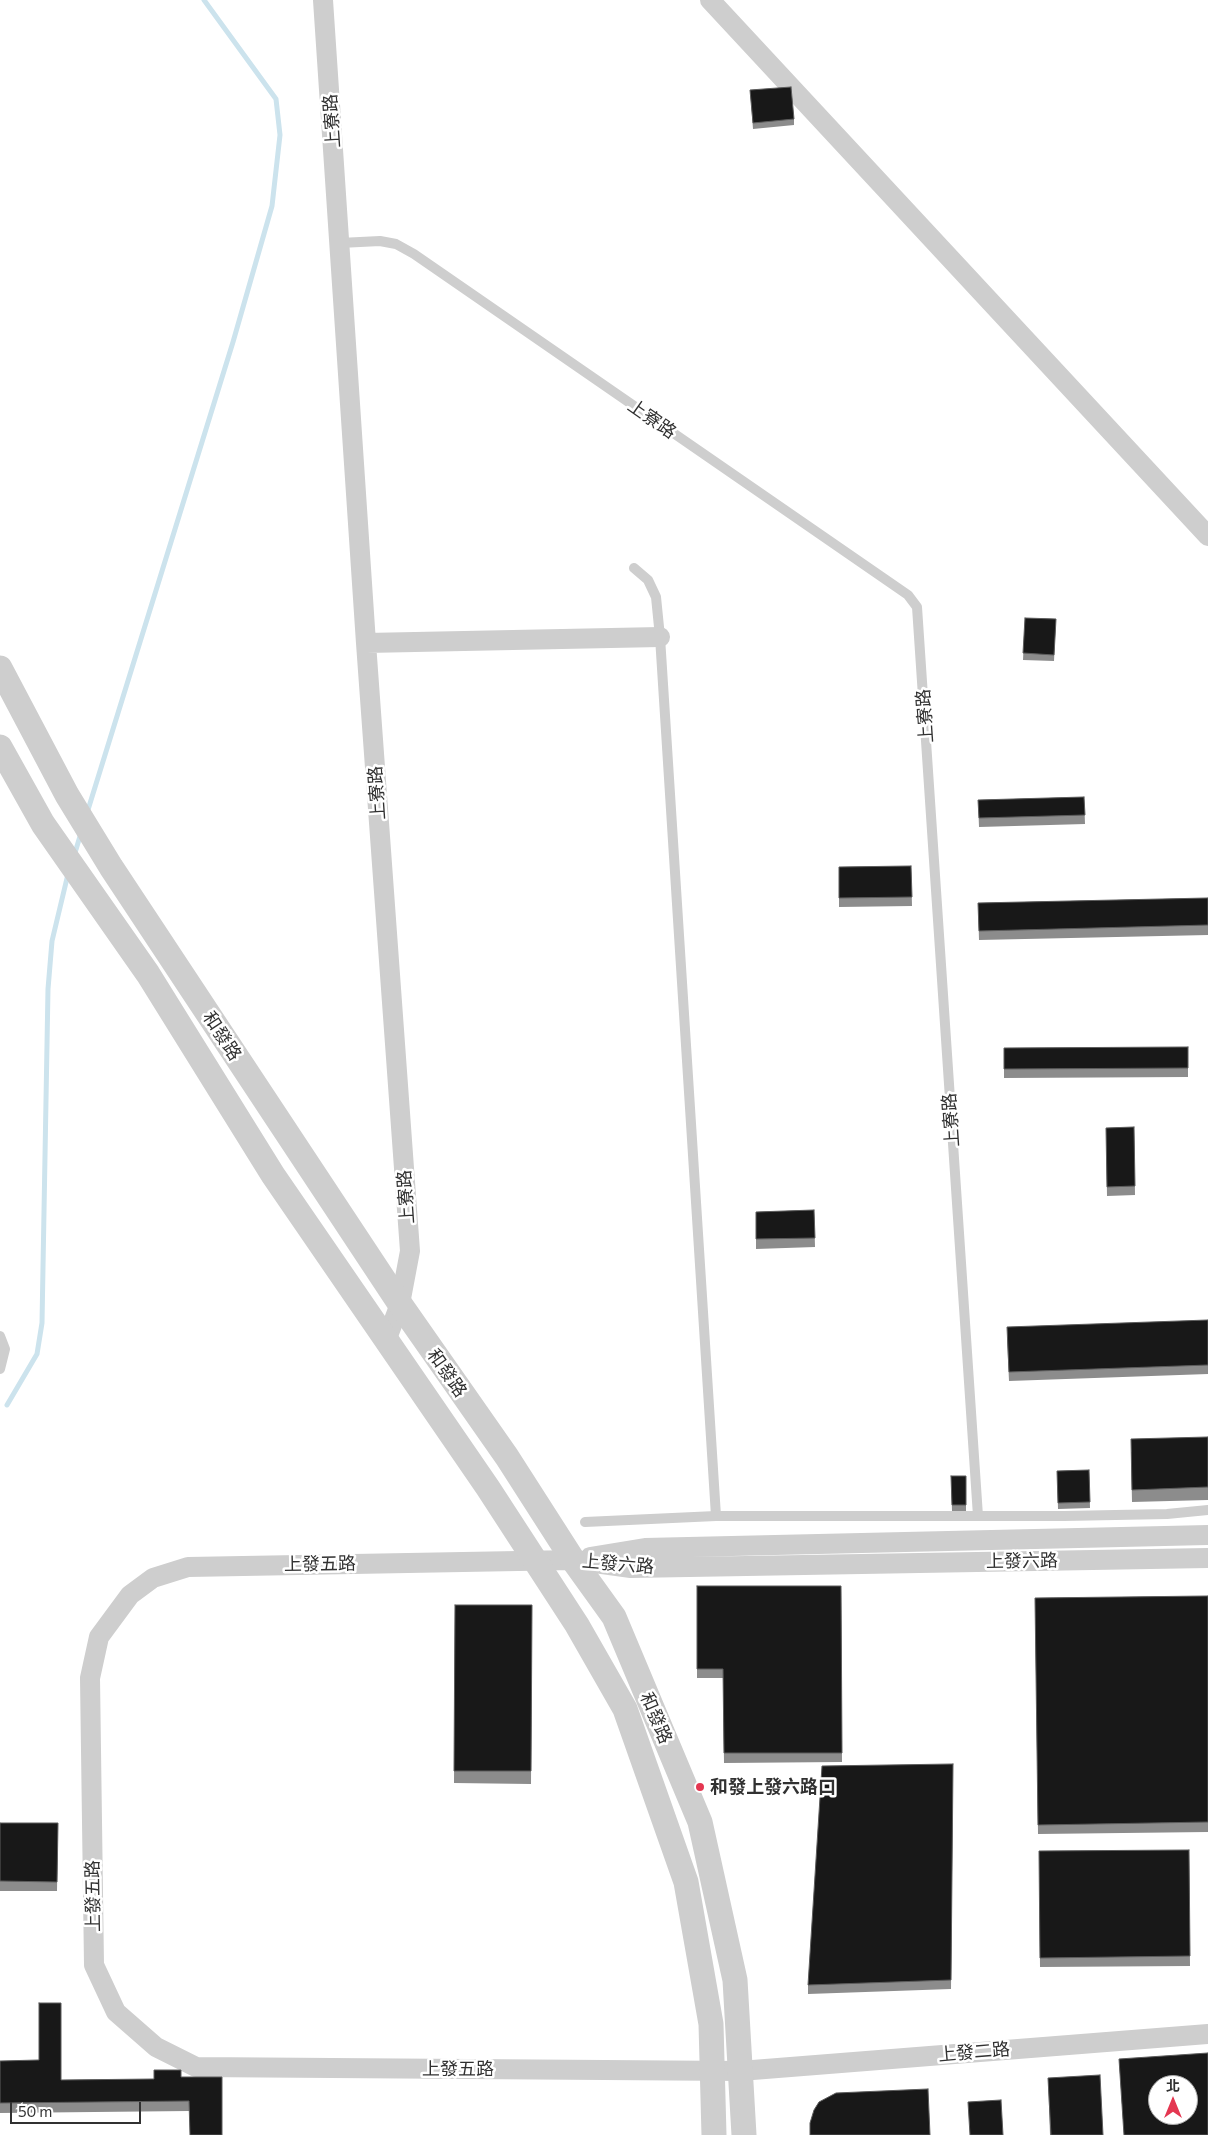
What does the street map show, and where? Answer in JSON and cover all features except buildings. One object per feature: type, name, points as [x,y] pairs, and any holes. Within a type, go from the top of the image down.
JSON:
[{"type":"street","name":"上寮路","points":[[323,0],[366,643],[410,1251],[400,1304],[386,1341]]},
{"type":"street","points":[[710,0],[1208,536]]},
{"type":"street","points":[[366,643],[660,637]]},
{"type":"street","name":"和發路","points":[[0,668],[67,795],[111,867],[400,1304],[507,1457],[573,1560],[614,1617],[700,1822],[735,1980],[744,2135]]},
{"type":"street","name":"和發路","points":[[0,747],[43,824],[148,974],[273,1176],[488,1488],[576,1625],[625,1709],[686,1882],[711,2024],[714,2135]]},
{"type":"street","name":"上發六路","points":[[573,1560],[645,1548],[1208,1535]]},
{"type":"street","name":"上發六路","points":[[573,1560],[631,1568],[1208,1558]]},
{"type":"street","name":"上發五路","points":[[573,1560],[188,1566],[153,1578],[130,1595],[99,1637],[90,1678],[94,1965],[116,2012],[156,2047],[196,2067],[740,2071]]},
{"type":"street","name":"上發二路","points":[[740,2071],[1208,2034]]},
{"type":"lane","name":"上寮路","points":[[340,243],[396,244],[414,254],[908,595],[917,607],[978,1516]]},
{"type":"lane","points":[[634,568],[648,580],[656,597],[660,637],[716,1516]]},
{"type":"lane","points":[[0,1336],[5,1349],[0,1369]]},
{"type":"lane","points":[[585,1522],[716,1516],[1167,1514],[1208,1510]]},
{"type":"waterway","points":[[87,813],[233,342],[272,206],[280,135],[276,99],[204,0]]},
{"type":"waterway","points":[[74,856],[81,833]]},
{"type":"waterway","points":[[7,1405],[37,1354],[42,1323],[48,989],[52,941],[68,874]]},
{"type":"place","name":"和發上發六路口","points":[[700,1787]]}]
